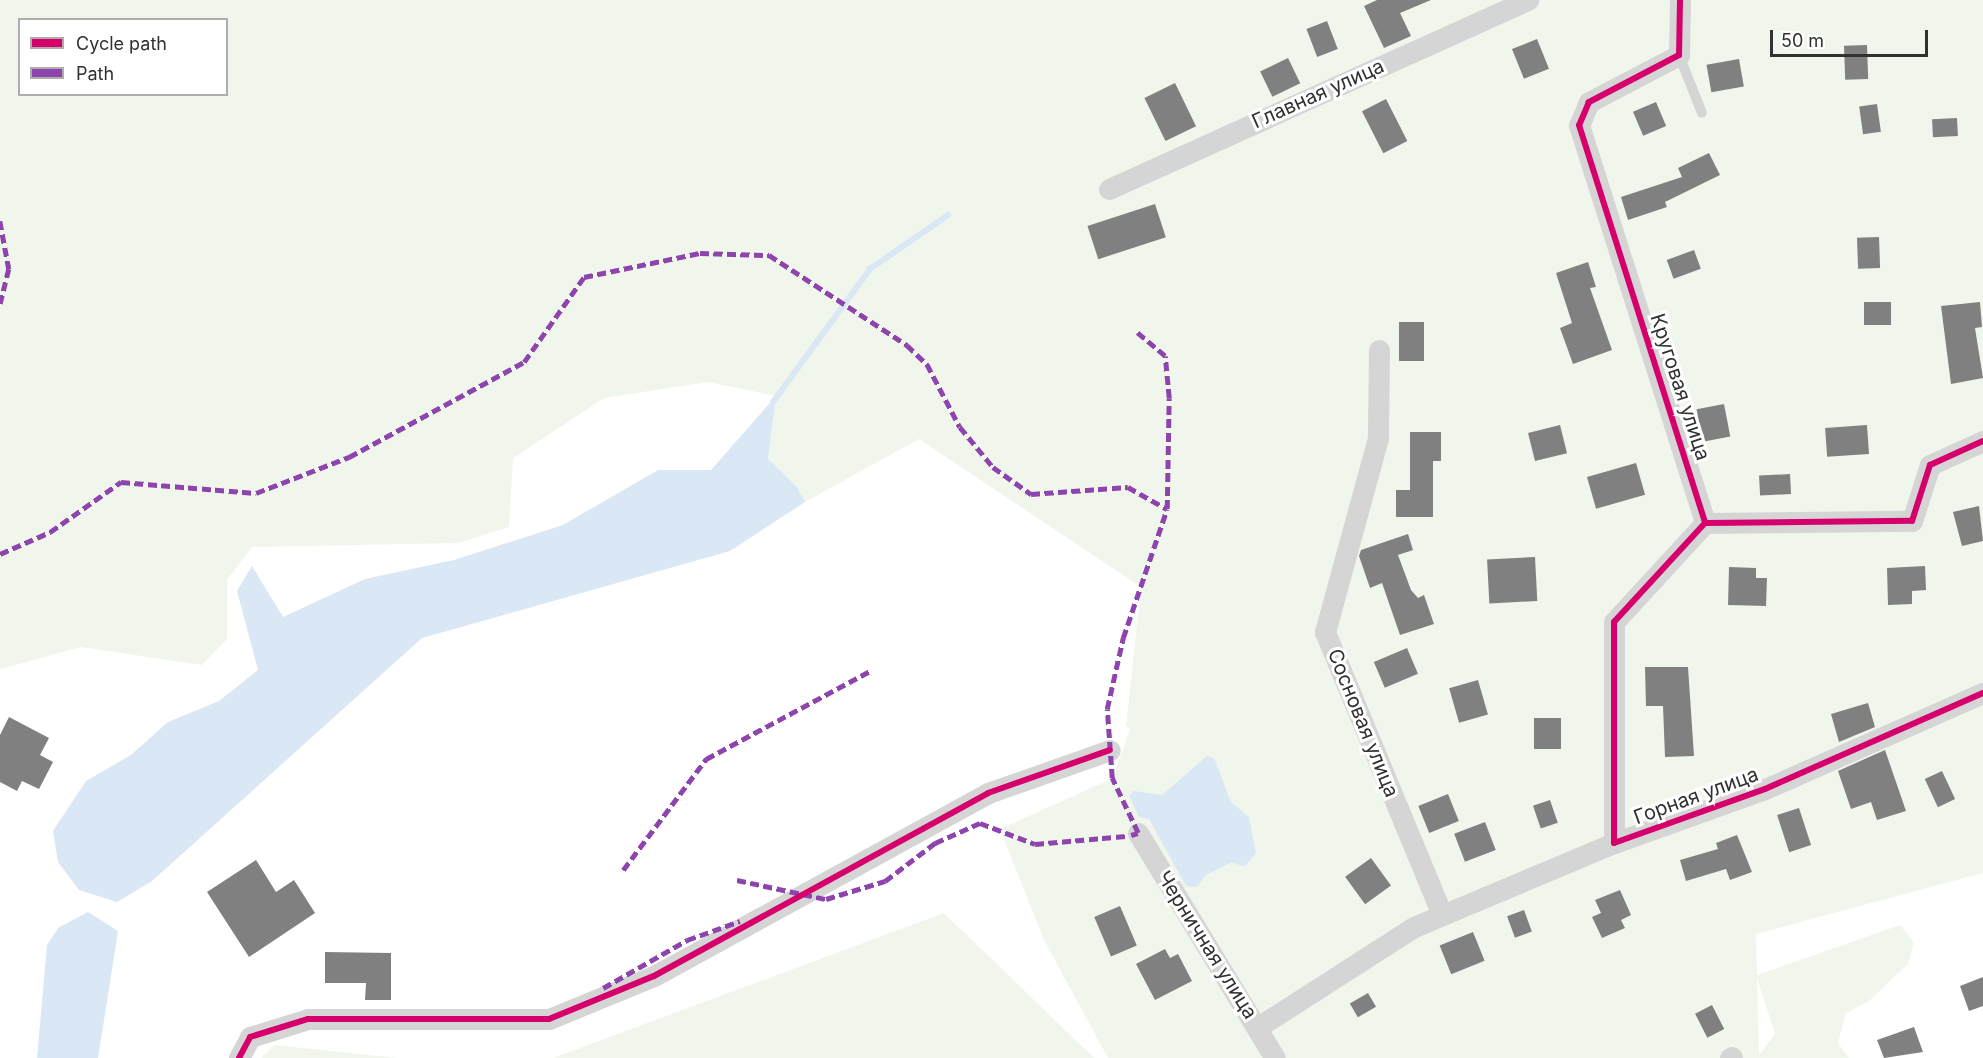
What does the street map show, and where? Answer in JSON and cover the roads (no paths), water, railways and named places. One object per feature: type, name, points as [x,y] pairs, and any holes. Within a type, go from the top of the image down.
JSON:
[{"type":"street","name":"Главная улица","points":[[1109,189],[1528,0]]},
{"type":"street","points":[[1679,54],[1680,0]]},
{"type":"street","name":"Круговая улица","points":[[1679,54],[1589,102],[1579,125],[1705,524]]},
{"type":"street","name":"Сосновая улица","points":[[1379,350],[1378,438],[1325,632],[1442,915]]},
{"type":"street","points":[[1705,524],[1912,521],[1930,465],[1983,441]]},
{"type":"street","name":"Горная улица","points":[[1705,524],[1614,622],[1614,843],[1765,789],[1983,693]]},
{"type":"street","points":[[239,1058],[250,1037],[308,1019],[549,1019],[654,976],[988,793],[1110,750]]},
{"type":"street","name":"Черничная улица","points":[[1138,833],[1275,1058]]},
{"type":"street","points":[[1258,1028],[1414,927],[1614,843]]},
{"type":"lane","points":[[1679,54],[1702,113]]},
{"type":"waterway","points":[[773,402],[870,269],[948,215]]}]
